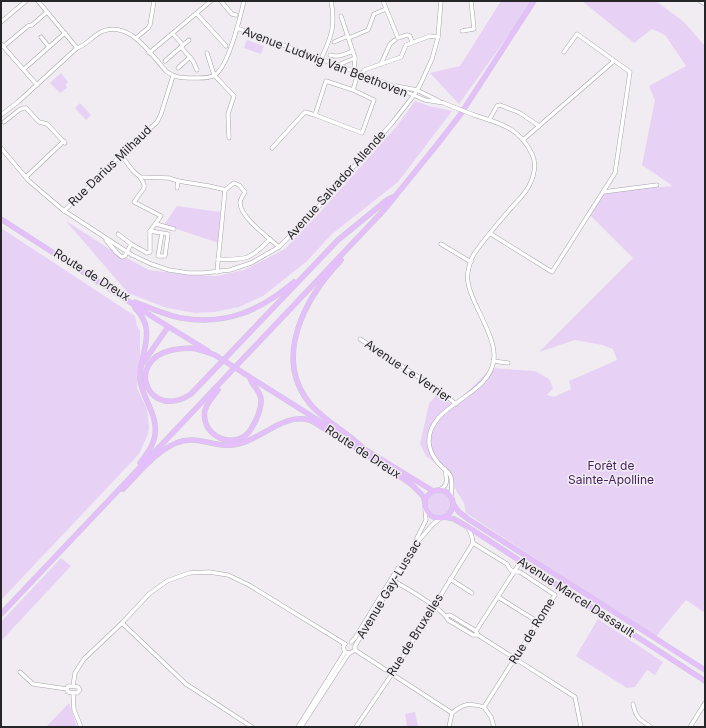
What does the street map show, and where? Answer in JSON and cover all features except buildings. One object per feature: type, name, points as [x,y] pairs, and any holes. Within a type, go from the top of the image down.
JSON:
[{"type":"main road","points":[[1,614],[345,251],[396,195],[460,115],[534,1]]},
{"type":"main road","points":[[215,355],[193,348],[184,348],[159,354],[147,367],[147,386],[155,397],[162,401],[176,402],[191,394],[338,240],[387,200],[396,195]]},
{"type":"main road","name":"Route de Dreux","points":[[1,218],[168,327],[282,396],[362,448],[433,491]]},
{"type":"main road","name":"Route de Dreux","points":[[1,218],[174,327],[183,335]]},
{"type":"main road","points":[[345,251],[344,256],[320,285],[304,312],[298,326],[294,357],[296,375],[306,398],[324,418],[357,442],[362,448]]},
{"type":"main road","points":[[135,302],[154,310],[181,318],[207,320],[232,317],[257,308],[271,300],[306,272]]},
{"type":"main road","points":[[123,298],[139,312],[146,323],[147,338],[142,366],[141,384],[155,424],[155,435],[150,449],[127,481]]},
{"type":"main road","points":[[142,366],[168,327],[174,327]]},
{"type":"main road","points":[[220,383],[220,387],[207,404],[205,419],[207,427],[213,434],[220,439],[229,441],[245,436],[251,429],[259,412],[261,398],[258,390],[247,376]]},
{"type":"main road","name":"Route de Dreux","points":[[256,381],[411,484],[423,496],[425,502]]},
{"type":"main road","points":[[111,498],[119,493],[165,448],[180,442],[192,440],[228,446],[239,444],[283,422],[294,419],[304,419],[313,422],[333,435],[338,436]]},
{"type":"main road","points":[[440,490],[447,492],[453,501],[451,513],[443,518],[432,517],[426,509],[425,502],[433,491],[440,490]]},
{"type":"main road","name":"Avenue Marcel Dassault","points":[[453,501],[459,512],[468,519],[705,670]]},
{"type":"main road","name":"Avenue Marcel Dassault","points":[[443,518],[454,519],[468,527],[705,681]]},
{"type":"street","points":[[1,22],[26,1]]},
{"type":"street","points":[[38,1],[77,48]]},
{"type":"street","points":[[136,38],[150,25],[154,1]]},
{"type":"street","points":[[149,53],[211,1]]},
{"type":"street","points":[[221,1],[232,14],[236,15]]},
{"type":"street","points":[[23,108],[6,121],[1,115],[18,102],[77,48],[83,46],[97,34],[112,29],[128,33],[136,38],[166,72],[173,76],[178,78],[201,78],[214,75],[225,63],[237,28],[244,1]]},
{"type":"street","points":[[321,59],[329,42],[334,26],[334,15],[331,1]]},
{"type":"street","points":[[383,1],[398,38],[408,35],[410,36],[412,42]]},
{"type":"street","name":"Avenue Salvador Allende","points":[[1,148],[26,177],[64,211],[104,238],[151,264],[169,270],[189,273],[230,270],[251,263],[279,247],[317,208],[380,137],[414,95],[432,59],[438,37],[441,1]]},
{"type":"street","points":[[462,31],[474,30],[471,1]]},
{"type":"street","points":[[700,1],[705,4]]},
{"type":"street","points":[[334,42],[368,30],[374,14],[386,9]]},
{"type":"street","points":[[37,85],[3,45],[28,26],[32,25],[47,12]]},
{"type":"street","points":[[197,14],[226,46]]},
{"type":"street","points":[[341,16],[356,58],[358,73],[353,90]]},
{"type":"street","name":"Avenue Ludwig Van Beethoven","points":[[237,28],[414,95],[445,104]]},
{"type":"street","points":[[24,69],[65,33]]},
{"type":"street","points":[[173,34],[197,70]]},
{"type":"street","points":[[491,234],[552,272],[615,173],[630,72],[577,34],[564,52]]},
{"type":"street","points":[[358,73],[401,57],[406,44],[430,36],[438,37]]},
{"type":"street","points":[[41,37],[49,47]]},
{"type":"street","points":[[165,61],[189,40]]},
{"type":"street","points":[[380,64],[390,44],[395,40]]},
{"type":"street","points":[[330,55],[335,57],[342,56],[353,51]]},
{"type":"street","points":[[207,53],[214,75],[234,96],[228,114],[229,138]]},
{"type":"street","points":[[178,68],[190,58]]},
{"type":"street","points":[[338,65],[356,58]]},
{"type":"street","points":[[524,139],[614,62]]},
{"type":"street","name":"Rue Darius Milhaud","points":[[64,211],[157,122],[173,76]]},
{"type":"street","points":[[272,148],[305,112],[362,133],[374,100],[353,90],[326,81],[315,115]]},
{"type":"street","points":[[388,84],[417,90],[445,104],[513,130],[524,139],[535,160],[532,180],[527,190],[474,255],[468,273],[469,287],[492,344],[494,361],[486,379],[437,420],[430,433],[430,449],[434,458],[444,469],[447,470],[451,476],[453,501]]},
{"type":"street","points":[[18,102],[39,122],[47,124],[65,142],[26,177]]},
{"type":"street","points":[[489,120],[497,106],[500,105],[520,113],[539,126]]},
{"type":"street","points":[[118,234],[131,244],[147,253],[150,252],[150,231],[161,216],[134,202],[144,188],[144,184],[140,177],[133,172],[121,155]]},
{"type":"street","points":[[140,177],[169,178],[225,190]]},
{"type":"street","points":[[177,188],[178,181]]},
{"type":"street","points":[[217,272],[225,190],[234,183],[245,192],[240,202],[242,212],[279,247]]},
{"type":"street","points":[[603,192],[657,185]]},
{"type":"street","points":[[219,189],[219,194]]},
{"type":"street","points":[[156,224],[174,229]]},
{"type":"street","points":[[150,231],[162,233],[168,234],[165,256],[158,256],[162,233]]},
{"type":"street","points":[[104,238],[122,257],[125,256],[131,244]]},
{"type":"street","points":[[218,259],[241,260],[257,253],[270,239]]},
{"type":"street","points":[[441,244],[471,262]]},
{"type":"street","name":"Avenue Le Verrier","points":[[360,339],[431,385],[456,404]]},
{"type":"street","points":[[494,361],[508,363]]},
{"type":"street","points":[[440,490],[444,488],[446,484],[447,478],[444,469]]},
{"type":"street","name":"Avenue Gay-Lussac","points":[[351,642],[355,638],[419,535],[426,520],[426,509]]},
{"type":"street","name":"Avenue Gay-Lussac","points":[[355,646],[398,572],[420,538],[434,523],[443,518]]},
{"type":"street","points":[[468,527],[473,543],[507,564],[509,569],[513,572]]},
{"type":"street","name":"Rue de Bruxelles","points":[[356,727],[473,543]]},
{"type":"street","points":[[394,580],[434,606],[447,616],[448,620],[473,636],[477,633],[521,561]]},
{"type":"street","points":[[73,686],[75,673],[84,659],[122,623],[149,594],[167,581],[189,573],[209,572],[228,575],[249,585],[345,644]]},
{"type":"street","name":"Rue de Rome","points":[[484,707],[555,595],[520,572],[513,572]]},
{"type":"street","points":[[450,579],[472,593]]},
{"type":"street","points":[[498,597],[538,622]]},
{"type":"street","points":[[122,623],[186,684],[252,727]]},
{"type":"street","points":[[477,633],[574,697],[581,727]]},
{"type":"street","points":[[345,644],[351,642],[355,646],[355,650]]},
{"type":"street","points":[[345,644],[344,647],[347,653]]},
{"type":"street","points":[[355,650],[452,713]]},
{"type":"street","points":[[298,727],[347,653],[355,650]]},
{"type":"street","points":[[302,727],[347,653]]},
{"type":"street","points":[[20,672],[33,684],[67,689],[68,692],[72,693],[77,693],[80,690],[78,687],[73,686],[68,686],[67,689]]},
{"type":"street","points":[[72,693],[74,710],[81,727]]},
{"type":"street","points":[[690,727],[705,703]]},
{"type":"street","points":[[450,727],[452,713],[459,707],[467,704],[475,704],[484,707],[491,717],[494,727]]},
{"type":"street","points":[[633,704],[635,714],[639,719],[651,727]]},
{"type":"green space","points":[[501,1],[533,1],[459,104],[430,73],[460,66]]},
{"type":"green space","name":"Forêt de Sainte-Apolline","points":[[582,1],[656,1],[684,22],[705,46],[705,613],[686,600],[656,637],[466,513],[464,503],[442,468],[426,456],[420,444],[429,404],[437,394],[454,406],[491,368],[535,371],[549,379],[553,388],[547,395],[554,397],[571,389],[569,381],[617,360],[613,349],[602,345],[575,340],[539,352],[633,258],[589,214],[603,192],[673,186],[642,165],[655,100],[649,86],[686,66],[665,35],[652,29],[634,43]]},
{"type":"green space","points":[[247,40],[264,46],[261,54],[244,48]]},
{"type":"green space","points":[[61,73],[68,82],[66,84],[67,88],[60,93],[50,83]]},
{"type":"green space","points":[[415,101],[452,111],[398,182],[332,234],[307,261],[263,296],[239,307],[214,312],[195,313],[167,308],[128,293],[66,221],[108,248],[149,270],[190,275],[217,276],[244,270],[285,249],[397,126]]},
{"type":"green space","points":[[80,103],[91,115],[86,120],[75,108]]},
{"type":"green space","points":[[177,206],[220,212],[219,243],[164,225]]},
{"type":"green space","points":[[1,228],[135,316],[137,326],[140,331],[140,355],[137,388],[147,409],[149,427],[148,434],[139,454],[1,600]]},
{"type":"green space","points":[[440,492],[445,493],[451,499],[451,509],[445,515],[440,516],[435,515],[429,509],[428,504],[429,499],[435,493]]},
{"type":"green space","points":[[61,558],[71,566],[1,641],[1,622]]},
{"type":"green space","points":[[598,619],[663,662],[655,675],[647,670],[635,687],[627,688],[576,656]]},
{"type":"green space","points":[[69,703],[77,727],[46,727]]},
{"type":"green space","points":[[415,712],[418,727],[407,727],[405,714]]}]
